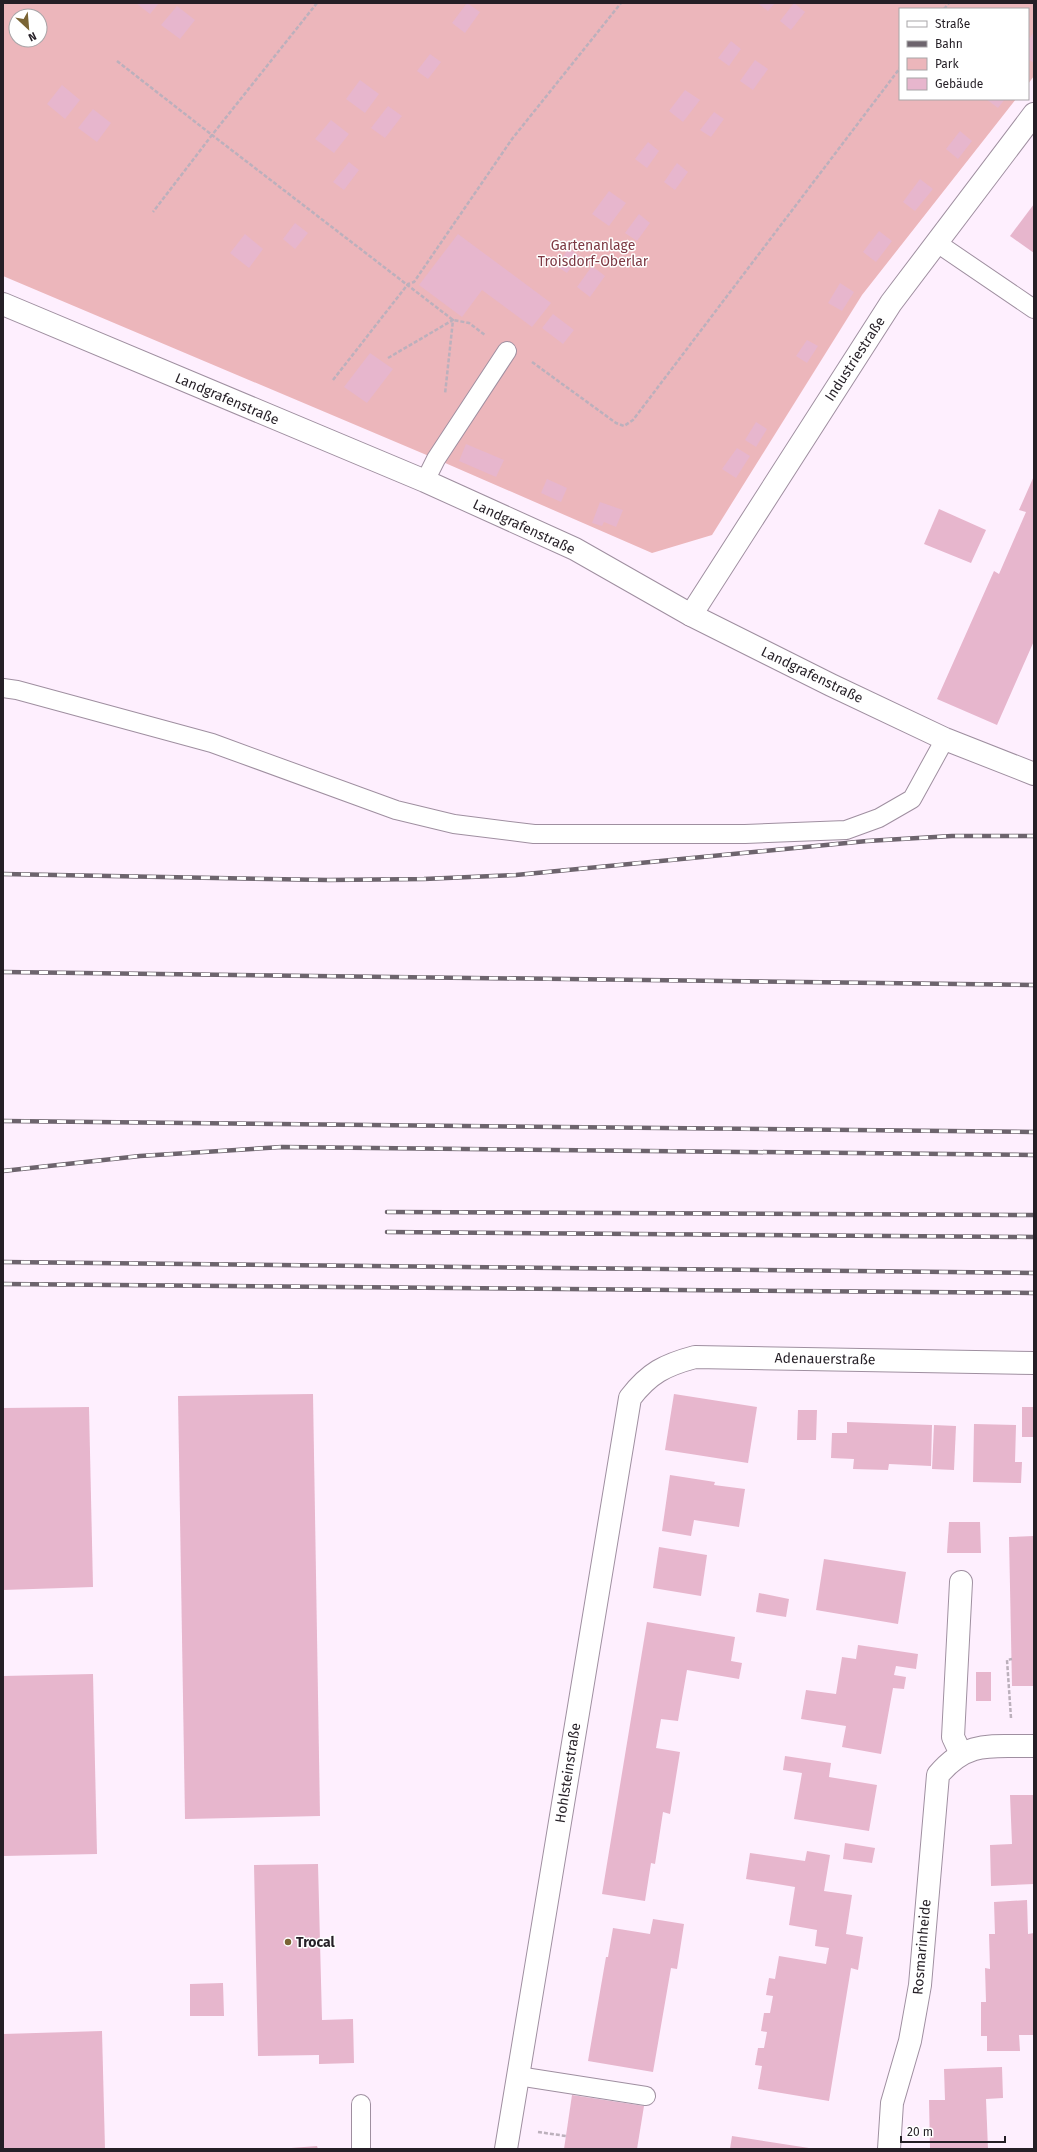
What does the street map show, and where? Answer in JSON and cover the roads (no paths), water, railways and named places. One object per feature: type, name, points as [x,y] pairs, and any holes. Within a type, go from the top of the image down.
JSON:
[{"type":"street","name":"Industriestraße","points":[[691,615],[891,303],[1034,114]]},
{"type":"street","name":"Landgrafenstraße","points":[[3,304],[425,481],[575,549],[691,615],[831,685],[945,738],[1034,774]]},
{"type":"street","name":"Adenauerstraße","points":[[630,1398],[641,1383],[655,1372],[673,1363],[695,1357],[1034,1363]]},
{"type":"street","name":"Hohlsteinstraße","points":[[506,2149],[630,1398]]},
{"type":"street","points":[[961,1582],[953,1737],[961,1754]]},
{"type":"street","name":"Rosmarinheide","points":[[889,2149],[892,2103],[910,2041],[920,1985],[938,1775],[947,1764],[961,1754],[976,1747],[1034,1746]]},
{"type":"lane","points":[[937,243],[1034,309]]},
{"type":"lane","points":[[425,481],[436,459],[507,352]]},
{"type":"lane","points":[[3,688],[16,690],[212,743],[396,810],[454,824],[534,834],[745,834],[846,830],[879,818],[912,799],[945,738]]},
{"type":"lane","points":[[518,2076],[646,2096]]},
{"type":"lane","points":[[361,2104],[361,2149]]},
{"type":"railway","points":[[3,874],[328,880],[424,879],[516,875],[867,841],[952,836],[1034,836]]},
{"type":"railway","points":[[3,972],[1034,985]]},
{"type":"railway","points":[[3,1121],[1034,1132]]},
{"type":"railway","points":[[3,1171],[140,1156],[282,1147],[1034,1155]]},
{"type":"railway","points":[[387,1212],[1034,1215]]},
{"type":"railway","points":[[387,1232],[1034,1237]]},
{"type":"railway","points":[[3,1262],[1034,1273]]},
{"type":"railway","points":[[3,1284],[1034,1293]]},
{"type":"place","name":"Trocal","points":[[288,1942]]},
{"type":"park label","name":"Gartenanlage Troisdorf-Oberlar","points":[[593,254]]}]
